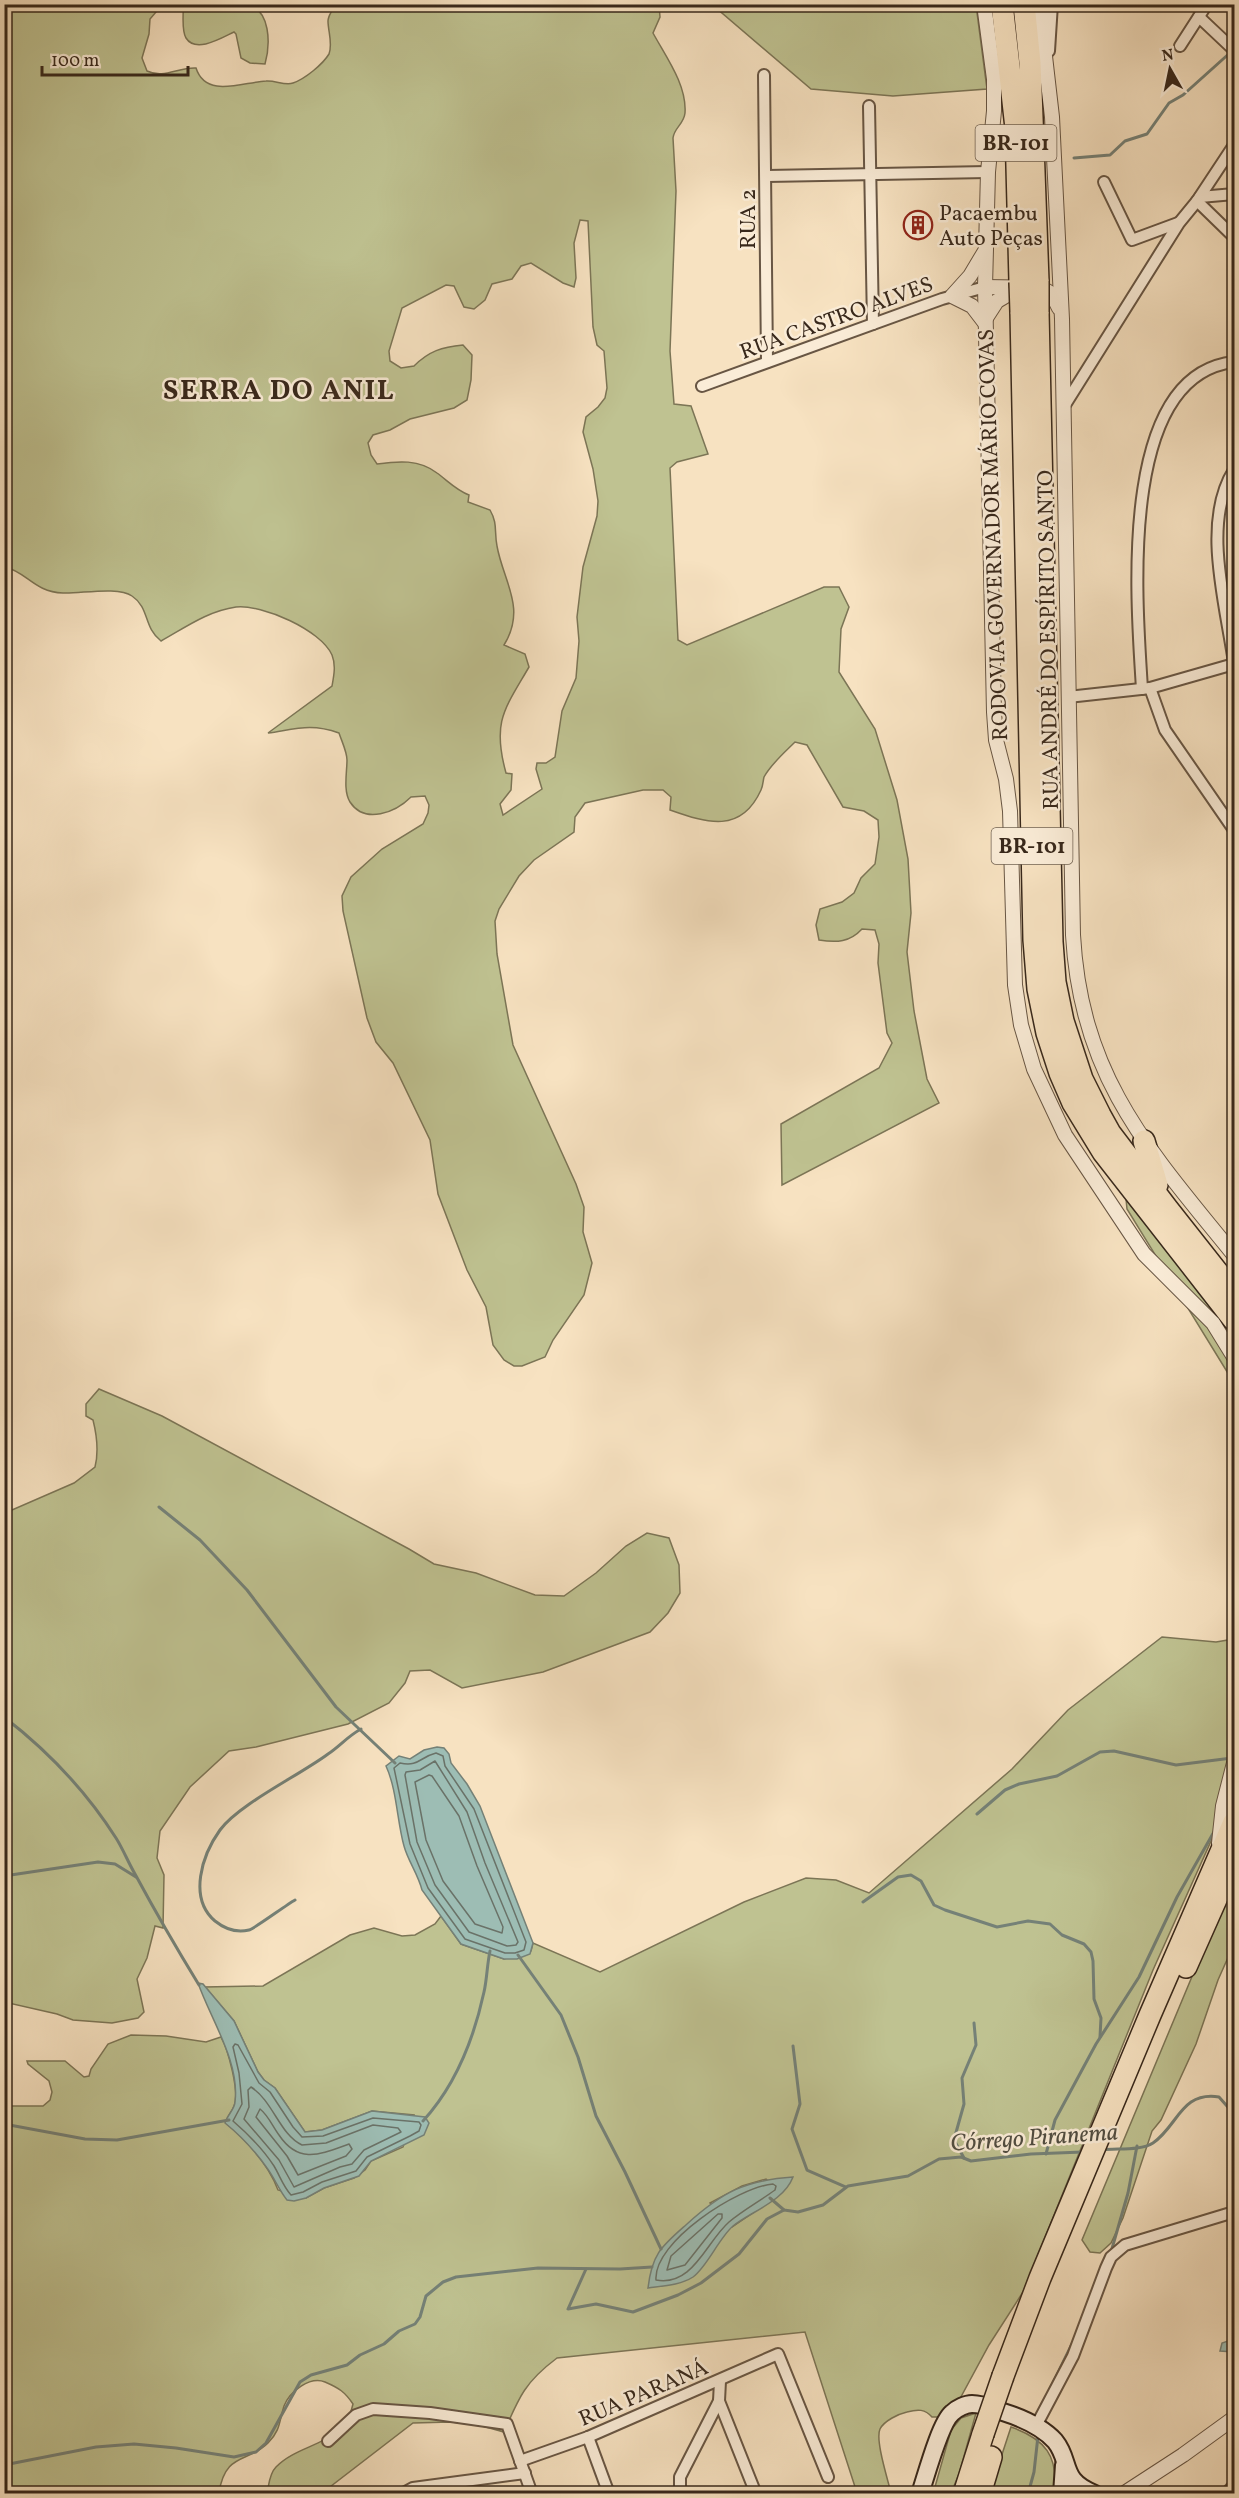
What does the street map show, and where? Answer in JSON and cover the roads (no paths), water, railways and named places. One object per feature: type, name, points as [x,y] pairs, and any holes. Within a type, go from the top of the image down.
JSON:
[{"type":"highway","name":"RODOVIA GOVERNADOR MÁRIO COVAS","points":[[1002,4],[1016,128],[1029,312],[1055,982],[1069,1041],[1091,1097],[1110,1133],[1234,1293]]},
{"type":"highway","name":"RODOVIA GOVERNADOR MÁRIO COVAS","points":[[1024,4],[1029,45],[1026,284]]},
{"type":"highway","name":"RODOVIA GOVERNADOR MÁRIO COVAS","points":[[1029,312],[1034,940],[1042,1013],[1060,1073],[1092,1135],[1234,1320]]},
{"type":"highway","points":[[1144,1141],[1161,1200]]},
{"type":"highway","points":[[980,2493],[990,2435],[1044,2267],[1226,1859],[1234,1822]]},
{"type":"highway","points":[[962,2493],[990,2435]]},
{"type":"main road","points":[[920,2493],[944,2424],[951,2413],[971,2404],[983,2405],[1036,2426],[1057,2444],[1075,2482],[1095,2493]]},
{"type":"main road","points":[[1062,2493],[1065,2465]]},
{"type":"street","name":"RODOVIA GOVERNADOR MÁRIO COVAS","points":[[984,4],[994,79],[994,111],[988,172],[985,287],[994,712],[996,740],[1009,803],[1013,966],[1021,1025],[1044,1093],[1071,1143],[1144,1254],[1213,1323],[1234,1357]]},
{"type":"street","name":"RUA ANDRÉ DO ESPÍRITO SANTO","points":[[1039,4],[1048,67],[1056,176],[1062,319],[1073,935],[1077,981],[1087,1025],[1101,1067],[1121,1106],[1144,1141],[1234,1255]]},
{"type":"street","points":[[1048,67],[1052,4]]},
{"type":"street","points":[[1180,46],[1207,4]]},
{"type":"street","points":[[1199,17],[1234,50]]},
{"type":"street","name":"RUA 2","points":[[764,75],[767,176],[767,362]]},
{"type":"street","points":[[869,106],[873,324]]},
{"type":"street","points":[[1063,409],[1179,223],[1234,145]]},
{"type":"street","points":[[767,176],[988,172]]},
{"type":"street","points":[[1104,182],[1132,240],[1179,223]]},
{"type":"street","points":[[1198,199],[1234,194]]},
{"type":"street","points":[[1198,199],[1234,237]]},
{"type":"street","points":[[986,248],[970,276],[952,296],[972,306],[986,323],[993,305],[1026,284]]},
{"type":"street","points":[[985,287],[1026,284],[1042,288],[1049,291],[1057,301],[1062,319]]},
{"type":"street","name":"RUA CASTRO ALVES","points":[[702,386],[952,296],[985,287]]},
{"type":"street","points":[[1234,362],[1204,370],[1190,380],[1163,416],[1150,451],[1137,556],[1146,689],[1165,730],[1234,830]]},
{"type":"street","points":[[1068,697],[1146,689],[1234,664],[1217,544],[1220,500],[1234,470]]},
{"type":"street","points":[[1226,1859],[1223,1806],[1234,1763]]},
{"type":"street","points":[[1036,2426],[1073,2356],[1111,2257],[1125,2245],[1234,2212]]},
{"type":"street","name":"RUA PARANÁ","points":[[520,2462],[588,2437],[778,2354],[828,2477]]},
{"type":"street","points":[[680,2493],[680,2477],[719,2401],[720,2381]]},
{"type":"street","points":[[719,2401],[756,2493]]},
{"type":"street","points":[[328,2441],[356,2415],[373,2409],[430,2413],[507,2424],[532,2493]]},
{"type":"street","points":[[1123,2493],[1184,2455],[1234,2418]]},
{"type":"street","points":[[588,2437],[609,2493]]},
{"type":"street","points":[[402,2493],[413,2488],[525,2473]]},
{"type":"street","points":[[1226,2493],[1234,2485]]},
{"type":"water","points":[[444,1748],[449,1754],[451,1763],[480,1806],[533,1943],[530,1954],[517,1959],[504,1959],[461,1944],[422,1890],[404,1846],[390,1775],[386,1766],[399,1756],[410,1759],[424,1750]]},
{"type":"water","points":[[198,1983],[203,1984],[234,2021],[258,2072],[275,2088],[305,2132],[322,2130],[372,2111],[425,2117],[429,2123],[424,2135],[371,2161],[359,2176],[324,2188],[306,2198],[287,2200],[258,2156],[225,2123],[235,2105],[233,2072],[223,2041]]},
{"type":"water","points":[[793,2177],[789,2185],[775,2199],[733,2226],[693,2277],[677,2283],[648,2288],[652,2266],[660,2251],[671,2238],[700,2213],[724,2196],[748,2185]]},
{"type":"water","points":[[1234,2339],[1234,2352],[1220,2351],[1222,2343]]},
{"type":"waterway","points":[[1074,158],[1110,155],[1125,141],[1147,134],[1169,103],[1183,95],[1232,51]]},
{"type":"waterway","points":[[159,1507],[200,1540],[247,1590],[336,1707],[395,1763]]},
{"type":"waterway","points":[[4,1717],[36,1744],[92,1804],[119,1842],[150,1902],[199,1985]]},
{"type":"waterway","points":[[295,1900],[249,1930],[231,1930],[215,1921],[207,1912],[202,1901],[200,1889],[203,1864],[214,1840],[229,1820],[361,1729]]},
{"type":"waterway","points":[[977,1814],[1005,1790],[1019,1784],[1057,1776],[1100,1752],[1114,1751],[1176,1765],[1232,1758]]},
{"type":"waterway","points":[[1231,1801],[1234,1794]]},
{"type":"waterway","points":[[1046,2154],[1055,2120],[1096,2044],[1139,1977],[1177,1897],[1215,1830]]},
{"type":"waterway","points":[[4,1876],[98,1862],[115,1864],[136,1877]]},
{"type":"waterway","points":[[863,1902],[898,1877],[911,1875],[921,1881],[934,1905],[945,1910],[997,1927],[1028,1921],[1050,1924],[1062,1935],[1084,1944],[1091,1952],[1094,1999],[1101,2018],[1100,2037]]},
{"type":"waterway","points":[[423,2121],[445,2093],[469,2044],[484,1992],[490,1951]]},
{"type":"waterway","points":[[518,1955],[561,2015],[578,2057],[596,2116],[661,2249]]},
{"type":"waterway","points":[[964,2158],[954,2140],[964,2104],[962,2078],[976,2045],[974,2023]]},
{"type":"waterway","points":[[793,2046],[800,2104],[792,2129],[807,2170],[846,2187]]},
{"type":"waterway","name":"Córrego Piranema","points":[[1102,2150],[1148,2146],[1161,2136],[1188,2104],[1196,2099],[1219,2097],[1234,2114]]},
{"type":"waterway","points":[[4,2124],[85,2139],[117,2140],[229,2120]]},
{"type":"waterway","points":[[1111,2252],[1128,2193],[1137,2146]]},
{"type":"waterway","name":"Córrego Piranema","points":[[770,2198],[784,2210],[798,2212],[823,2205],[848,2186],[908,2176],[939,2159],[961,2157],[971,2161],[1031,2154],[1083,2152]]},
{"type":"waterway","name":"Córrego Piranema","points":[[586,2269],[568,2309],[596,2304],[633,2312],[678,2295],[701,2283],[739,2254],[767,2219],[784,2210]]},
{"type":"waterway","name":"Córrego Piranema","points":[[4,2465],[96,2447],[134,2444],[234,2457],[256,2452],[266,2443],[300,2382],[311,2375],[347,2365],[360,2355],[384,2344],[399,2331],[415,2324],[420,2317],[426,2296],[443,2282],[456,2277],[538,2268],[652,2267]]},
{"type":"waterway","points":[[1050,2389],[1072,2344]]},
{"type":"waterway","points":[[1028,2494],[1034,2472],[1038,2436]]},
{"type":"place","name":"Pacaembu Auto Peças","points":[[918,225]]},
{"type":"district","name":"SERRA DO ANIL","points":[[279,389]]}]
